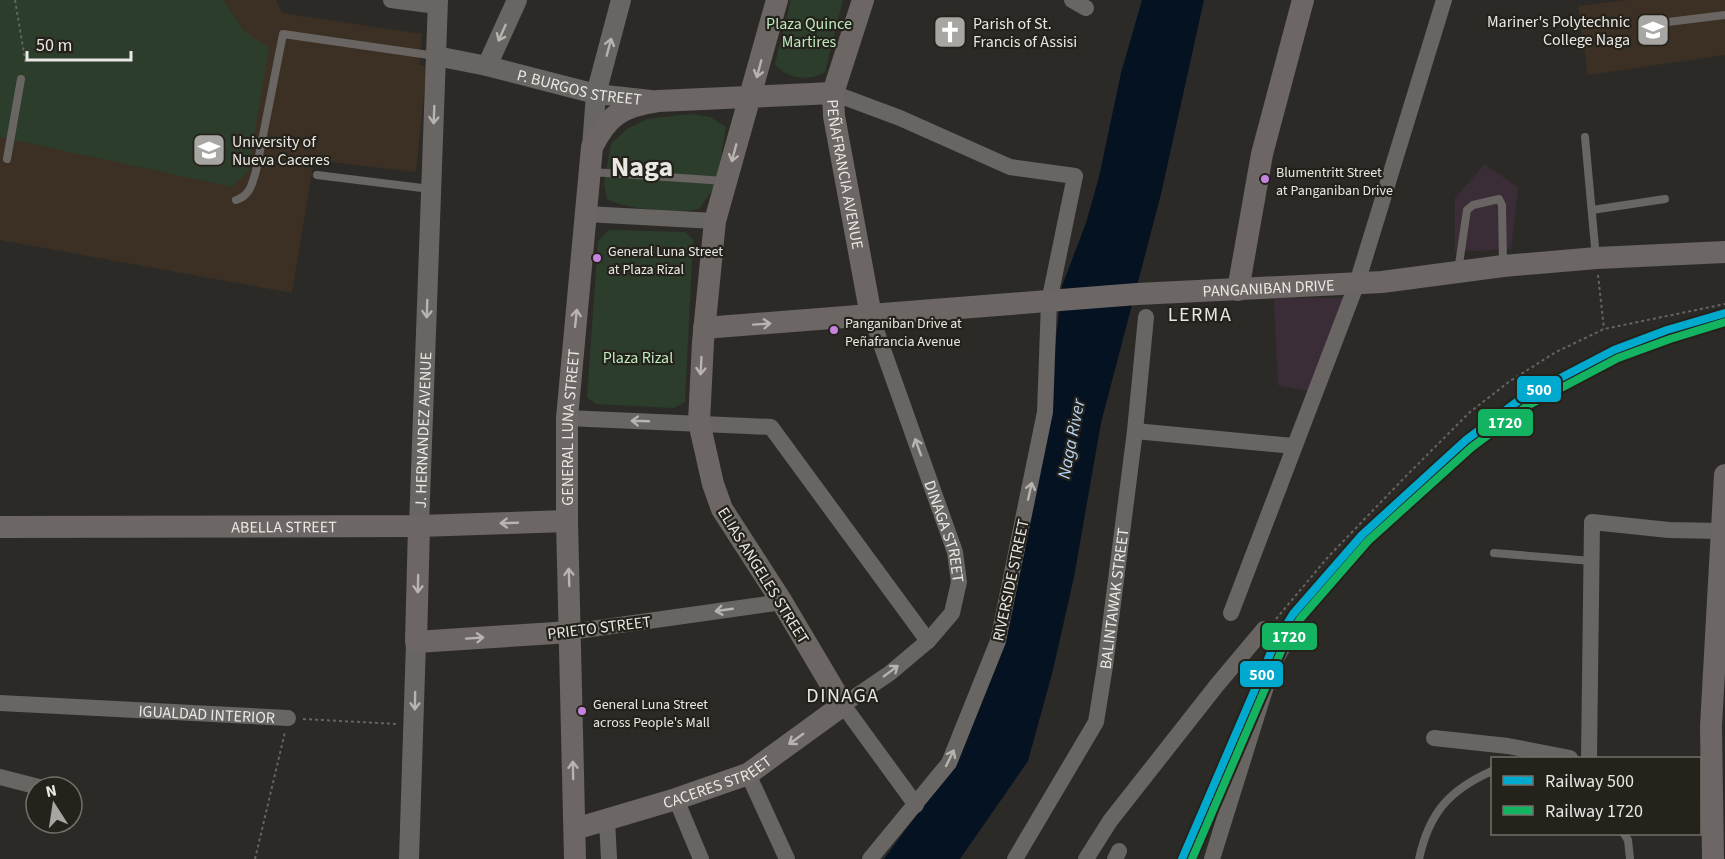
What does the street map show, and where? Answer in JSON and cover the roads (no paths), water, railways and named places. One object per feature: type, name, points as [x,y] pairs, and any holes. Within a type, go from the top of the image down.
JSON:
[{"type":"main road","name":"ELIAS ANGELES STREET","points":[[777,0],[715,221],[704,328],[699,423],[713,484],[722,509],[782,602],[843,705]]},
{"type":"main road","name":"PEÑAFRANCIA AVENUE","points":[[863,0],[833,93],[834,116],[871,316]]},
{"type":"main road","points":[[1238,290],[1262,154],[1303,0]]},
{"type":"main road","name":"P. BURGOS STREET","points":[[658,101],[833,93]]},
{"type":"main road","points":[[592,147],[600,131],[619,112],[639,104],[658,101]]},
{"type":"main road","name":"GENERAL LUNA STREET","points":[[575,859],[570,830],[567,418],[592,147]]},
{"type":"main road","name":"PANGANIBAN DRIVE","points":[[704,328],[1137,294],[1357,284],[1503,266],[1597,258],[1725,252]]},
{"type":"main road","points":[[1713,859],[1712,772],[1715,747],[1721,531],[1725,475]]},
{"type":"main road","name":"ABELLA STREET","points":[[0,527],[419,526],[567,521]]},
{"type":"main road","name":"J. HERNANDEZ AVENUE","points":[[416,642],[419,526]]},
{"type":"main road","name":"PRIETO STREET","points":[[416,642],[570,632]]},
{"type":"main road","name":"CACERES STREET","points":[[570,830],[676,800],[748,774],[843,705]]},
{"type":"street","points":[[392,0],[438,3]]},
{"type":"street","points":[[487,66],[517,0]]},
{"type":"street","name":"GENERAL LUNA STREET","points":[[592,147],[596,94],[621,0]]},
{"type":"street","points":[[1231,613],[1293,446],[1357,284],[1444,0]]},
{"type":"street","name":"J. HERNANDEZ AVENUE","points":[[419,526],[438,3]]},
{"type":"street","name":"P. BURGOS STREET","points":[[436,56],[487,66],[596,94],[658,101]]},
{"type":"street","name":"RIVERSIDE STREET","points":[[833,93],[900,118],[1010,167],[1075,176],[1052,302],[1045,412],[998,641],[949,763],[870,859]]},
{"type":"street","points":[[586,214],[715,221]]},
{"type":"street","name":"DINAGA STREET","points":[[843,705],[890,673],[928,641],[952,613],[959,582],[955,552],[871,316]]},
{"type":"street","name":"BALINTAWAK STREET","points":[[1015,859],[1096,722],[1135,431],[1146,317]]},
{"type":"street","points":[[567,418],[771,427],[928,641]]},
{"type":"street","points":[[1135,431],[1293,446]]},
{"type":"street","points":[[1589,757],[1592,522],[1669,531],[1721,531]]},
{"type":"street","name":"PRIETO STREET","points":[[570,632],[782,602]]},
{"type":"street","points":[[1212,859],[1273,664],[1299,619]]},
{"type":"street","points":[[1086,859],[1110,821],[1264,629]]},
{"type":"street","name":"J. HERNANDEZ AVENUE","points":[[413,858],[416,642]]},
{"type":"street","name":"IGUALDAD INTERIOR","points":[[0,703],[288,718]]},
{"type":"street","name":"ELIAS ANGELES STREET","points":[[843,705],[916,805]]},
{"type":"street","points":[[1434,738],[1508,747],[1560,757]]},
{"type":"street","points":[[748,774],[786,859]]},
{"type":"street","points":[[0,777],[24,783]]},
{"type":"street","points":[[676,800],[701,859]]},
{"type":"street","points":[[607,820],[609,859]]},
{"type":"lane","points":[[1660,23],[1725,15]]},
{"type":"lane","points":[[236,200],[249,193],[256,171],[283,34],[436,56]]},
{"type":"lane","points":[[7,159],[21,79]]},
{"type":"lane","points":[[1585,137],[1597,258]]},
{"type":"lane","points":[[589,172],[726,182]]},
{"type":"lane","points":[[317,175],[431,189]]},
{"type":"lane","points":[[1458,271],[1467,210],[1473,205],[1499,199],[1502,205],[1503,266]]},
{"type":"lane","points":[[1592,210],[1665,200]]},
{"type":"lane","points":[[1494,554],[1592,561]]},
{"type":"lane","points":[[1419,859],[1428,828],[1445,801],[1470,781],[1491,771]]},
{"type":"lane","points":[[1625,835],[1628,840],[1630,859]]},
{"type":"water","name":"Naga River","points":[[1142,0],[1204,0],[1161,194],[1101,423],[1074,577],[1053,670],[1028,761],[960,859],[884,859],[955,763],[1041,468],[1062,286],[1086,223],[1099,177],[1121,73]]},
{"type":"rail line","name":"500","points":[[1182,859],[1274,645],[1293,614],[1362,535],[1466,440],[1522,398],[1614,350],[1667,330],[1725,313]]},
{"type":"rail line","name":"1720","points":[[1192,859],[1282,649],[1300,619],[1368,541],[1472,447],[1527,406],[1618,358],[1725,322]]},
{"type":"place","name":"Mariner's Polytechnic College Naga","points":[[1653,30]]},
{"type":"place","name":"Parish of St. Francis of Assisi","points":[[950,32]]},
{"type":"place","name":"University of Nueva Caceres","points":[[209,150]]},
{"type":"place","name":"Blumentritt Street at Panganiban Drive","points":[[1265,179]]},
{"type":"place","name":"General Luna Street at Plaza Rizal","points":[[597,258]]},
{"type":"place","name":"Panganiban Drive at Peñafrancia Avenue","points":[[834,330]]},
{"type":"place","name":"General Luna Street across People's Mall","points":[[582,711]]},
{"type":"district","name":"Naga","points":[[642,166]]},
{"type":"district","name":"LERMA","points":[[1200,314]]},
{"type":"district","name":"DINAGA","points":[[843,695]]},
{"type":"park label","name":"Plaza Quince Martires","points":[[809,32]]},
{"type":"park label","name":"Plaza Rizal","points":[[638,357]]}]
